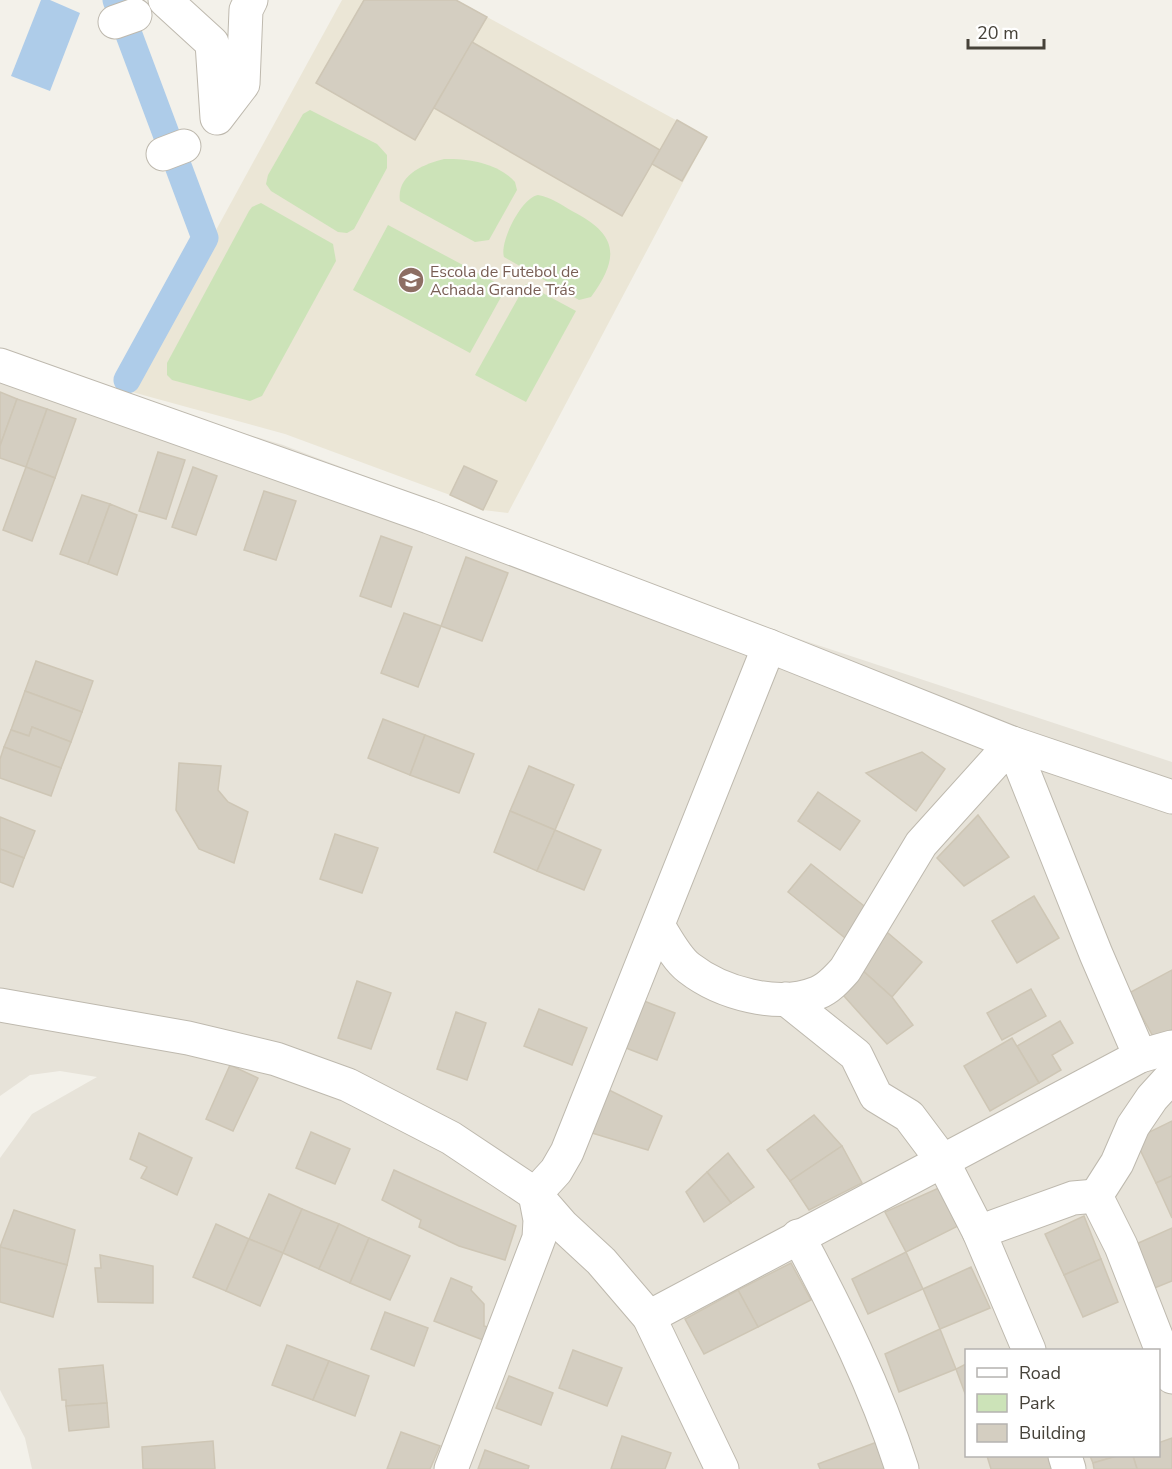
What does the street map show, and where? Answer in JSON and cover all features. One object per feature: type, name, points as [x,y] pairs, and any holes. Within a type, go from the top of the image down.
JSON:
[{"type":"street","points":[[165,0],[212,43],[217,118],[243,84],[246,10],[251,0]]},
{"type":"street","points":[[0,365],[429,517],[769,646],[1012,743],[1172,797]]},
{"type":"street","points":[[535,1194],[556,1171],[567,1152],[659,927],[769,646]]},
{"type":"street","points":[[659,927],[687,967],[713,983],[746,994],[786,999],[818,993],[833,984],[845,970],[921,844],[1012,743]]},
{"type":"street","points":[[1012,743],[1096,954],[1140,1056]]},
{"type":"street","points":[[786,999],[856,1055],[876,1096],[909,1116],[942,1160],[979,1232],[1029,1349]]},
{"type":"street","points":[[12,1007],[188,1038],[276,1059],[348,1085],[451,1138],[535,1194],[562,1225],[601,1261],[649,1317],[722,1469]]},
{"type":"street","points":[[649,1317],[1140,1056],[1172,1047]]},
{"type":"street","points":[[1096,1196],[1117,1163],[1133,1126],[1152,1098],[1172,1076]]},
{"type":"street","points":[[451,1469],[520,1282],[533,1257],[539,1238],[540,1220],[535,1194]]},
{"type":"street","points":[[979,1232],[1073,1197],[1096,1196]]},
{"type":"street","points":[[1096,1196],[1121,1246],[1172,1377]]},
{"type":"street","points":[[798,1236],[868,1378],[902,1469]]},
{"type":"shaded area","name":"Escola de Futebol de Achada Grande Trás","points":[[342,0],[456,0],[707,137],[508,513],[483,510],[450,495],[285,434],[132,392],[163,327]]},
{"type":"shaded area","points":[[0,352],[120,396],[283,445],[775,631],[1172,762],[1172,1469],[32,1469],[25,1438],[0,1390],[0,1158],[32,1114],[97,1077],[60,1071],[30,1075],[0,1096]]},
{"type":"green space","points":[[310,110],[377,144],[387,155],[387,168],[354,229],[347,233],[338,232],[271,191],[266,184],[268,175],[303,114]]},
{"type":"green space","points":[[444,159],[482,163],[500,170],[515,182],[517,190],[489,240],[475,242],[400,201],[402,184],[413,172]]},
{"type":"green space","points":[[538,195],[556,202],[587,220],[606,238],[610,247],[607,270],[591,297],[579,300],[504,257],[505,241],[513,221],[525,203]]},
{"type":"green space","points":[[261,203],[333,244],[336,261],[262,396],[250,401],[172,380],[167,375],[167,363],[249,211]]},
{"type":"green space","points":[[388,225],[506,288],[470,353],[353,290]]},
{"type":"green space","points":[[526,284],[576,311],[526,402],[475,375]]},
{"type":"water","points":[[41,0],[50,0],[80,13],[50,91],[11,76]]},
{"type":"building","points":[[364,0],[456,0],[487,17],[415,140],[316,83]]},
{"type":"building","points":[[472,42],[660,150],[622,216],[434,108]]},
{"type":"building","points":[[677,120],[707,137],[682,181],[652,164]]},
{"type":"building","points":[[0,392],[17,399],[0,446]]},
{"type":"building","points":[[17,399],[47,409],[26,467],[0,458],[0,446]]},
{"type":"building","points":[[47,409],[76,419],[55,478],[26,467]]},
{"type":"building","points":[[158,452],[185,460],[166,519],[139,511]]},
{"type":"building","points":[[464,466],[497,481],[483,510],[450,495]]},
{"type":"building","points":[[26,467],[55,478],[32,541],[3,530]]},
{"type":"building","points":[[193,467],[217,476],[196,535],[172,527]]},
{"type":"building","points":[[264,491],[296,501],[276,560],[244,550]]},
{"type":"building","points":[[82,495],[110,504],[88,564],[60,554]]},
{"type":"building","points":[[110,504],[137,515],[117,575],[88,564]]},
{"type":"building","points":[[381,536],[412,547],[391,607],[360,596]]},
{"type":"building","points":[[466,557],[508,573],[482,641],[441,626]]},
{"type":"building","points":[[404,613],[441,626],[418,687],[381,673]]},
{"type":"building","points":[[36,661],[93,681],[82,712],[25,691]]},
{"type":"building","points":[[25,691],[82,712],[71,742],[32,727],[29,736],[11,730]]},
{"type":"building","points":[[383,719],[425,735],[410,775],[368,758]]},
{"type":"building","points":[[32,727],[71,742],[61,768],[4,747],[11,730],[29,736]]},
{"type":"building","points":[[425,735],[474,754],[459,793],[410,775]]},
{"type":"building","points":[[4,747],[61,768],[51,796],[0,778],[0,759]]},
{"type":"building","points":[[922,752],[945,769],[916,811],[866,773]]},
{"type":"building","points":[[179,763],[221,766],[218,790],[228,802],[248,812],[234,863],[199,849],[176,810]]},
{"type":"building","points":[[529,766],[574,785],[555,830],[510,811]]},
{"type":"building","points":[[818,792],[860,821],[840,850],[798,821]]},
{"type":"building","points":[[510,811],[555,830],[537,871],[494,852]]},
{"type":"building","points":[[978,815],[1009,857],[964,886],[937,858]]},
{"type":"building","points":[[0,817],[35,831],[24,858],[0,849]]},
{"type":"building","points":[[555,830],[601,850],[584,890],[537,871]]},
{"type":"building","points":[[335,834],[378,848],[362,893],[320,879]]},
{"type":"building","points":[[0,849],[24,858],[13,887],[0,882]]},
{"type":"building","points":[[811,864],[868,909],[845,938],[788,892]]},
{"type":"building","points":[[1034,896],[1059,938],[1017,963],[992,921]]},
{"type":"building","points":[[881,927],[922,962],[892,997],[861,969]]},
{"type":"building","points":[[861,969],[892,997],[913,1025],[887,1044],[843,995]]},
{"type":"building","points":[[1172,970],[1172,1031],[1155,1040],[1129,993]]},
{"type":"building","points":[[357,981],[391,993],[371,1049],[338,1038]]},
{"type":"building","points":[[1031,989],[1046,1016],[1002,1040],[987,1013]]},
{"type":"building","points":[[644,1001],[675,1013],[657,1060],[626,1048]]},
{"type":"building","points":[[539,1009],[587,1028],[572,1065],[524,1046]]},
{"type":"building","points":[[456,1012],[486,1023],[467,1080],[437,1069]]},
{"type":"building","points":[[1060,1021],[1073,1043],[1052,1055],[1061,1070],[1039,1083],[1017,1046]]},
{"type":"building","points":[[1012,1038],[1039,1083],[990,1111],[964,1066]]},
{"type":"building","points":[[230,1065],[258,1078],[233,1131],[206,1119]]},
{"type":"building","points":[[609,1090],[662,1116],[648,1150],[592,1133]]},
{"type":"building","points":[[814,1115],[842,1146],[790,1181],[767,1150]]},
{"type":"building","points":[[1172,1121],[1172,1176],[1156,1183],[1135,1139]]},
{"type":"building","points":[[311,1132],[350,1149],[335,1184],[296,1168]]},
{"type":"building","points":[[139,1133],[192,1158],[177,1195],[141,1178],[147,1167],[130,1159]]},
{"type":"building","points":[[842,1146],[862,1183],[809,1210],[790,1181]]},
{"type":"building","points":[[728,1153],[754,1187],[731,1203],[707,1172]]},
{"type":"building","points":[[394,1170],[516,1226],[505,1260],[459,1246],[419,1227],[421,1220],[382,1200]]},
{"type":"building","points":[[707,1172],[731,1203],[704,1222],[686,1192]]},
{"type":"building","points":[[1172,1176],[1172,1218],[1156,1183]]},
{"type":"building","points":[[941,1187],[958,1226],[906,1252],[885,1212]]},
{"type":"building","points":[[269,1194],[302,1209],[283,1253],[249,1239]]},
{"type":"building","points":[[302,1209],[339,1224],[319,1269],[283,1253]]},
{"type":"building","points":[[14,1210],[75,1230],[67,1265],[0,1247]]},
{"type":"building","points":[[1084,1216],[1101,1259],[1064,1275],[1045,1234]]},
{"type":"building","points":[[216,1224],[249,1239],[226,1291],[193,1277]]},
{"type":"building","points":[[339,1224],[369,1238],[350,1283],[319,1269]]},
{"type":"building","points":[[1172,1228],[1172,1281],[1152,1289],[1134,1245]]},
{"type":"building","points":[[369,1238],[410,1256],[390,1300],[350,1283]]},
{"type":"building","points":[[249,1239],[283,1253],[260,1306],[226,1291]]},
{"type":"building","points":[[0,1247],[67,1265],[53,1317],[0,1302]]},
{"type":"building","points":[[906,1252],[923,1289],[868,1314],[852,1279]]},
{"type":"building","points":[[100,1255],[153,1266],[153,1303],[98,1302],[95,1268],[101,1268]]},
{"type":"building","points":[[1101,1259],[1118,1302],[1083,1317],[1064,1275]]},
{"type":"building","points":[[791,1263],[811,1300],[758,1327],[738,1290]]},
{"type":"building","points":[[971,1267],[990,1308],[940,1329],[923,1289]]},
{"type":"building","points":[[451,1278],[472,1287],[471,1290],[484,1304],[484,1326],[488,1327],[483,1340],[434,1321]]},
{"type":"building","points":[[738,1290],[758,1327],[704,1354],[685,1319]]},
{"type":"building","points":[[385,1312],[428,1328],[414,1366],[371,1349]]},
{"type":"building","points":[[940,1329],[956,1369],[899,1392],[885,1354]]},
{"type":"building","points":[[287,1345],[329,1361],[313,1400],[272,1385]]},
{"type":"building","points":[[573,1350],[622,1368],[607,1406],[559,1388]]},
{"type":"building","points":[[329,1361],[369,1376],[355,1416],[313,1400]]},
{"type":"building","points":[[965,1364],[965,1393],[956,1369]]},
{"type":"building","points":[[103,1365],[107,1403],[66,1406],[66,1400],[62,1400],[59,1369]]},
{"type":"building","points":[[509,1376],[553,1393],[541,1425],[496,1408]]},
{"type":"building","points":[[107,1403],[109,1427],[69,1431],[66,1406]]},
{"type":"building","points":[[401,1432],[440,1446],[430,1469],[387,1469]]},
{"type":"building","points":[[622,1436],[671,1453],[665,1469],[611,1469]]},
{"type":"building","points":[[1172,1438],[1172,1469],[1137,1469],[1133,1457],[1160,1457],[1160,1442]]},
{"type":"building","points":[[213,1441],[215,1469],[143,1469],[142,1447]]},
{"type":"building","points":[[877,1442],[887,1469],[820,1469],[818,1464]]},
{"type":"building","points":[[485,1450],[529,1466],[528,1469],[478,1469]]},
{"type":"building","points":[[987,1457],[1049,1457],[1054,1469],[991,1469]]},
{"type":"building","points":[[1090,1457],[1114,1457],[1093,1463]]},
{"type":"building","points":[[1114,1457],[1133,1457],[1137,1469],[1094,1469],[1093,1463]]},
{"type":"waterway","points":[[116,0],[205,238],[127,380]]},
{"type":"place","name":"Escola de Futebol de Achada Grande Trás","points":[[411,280]]}]
